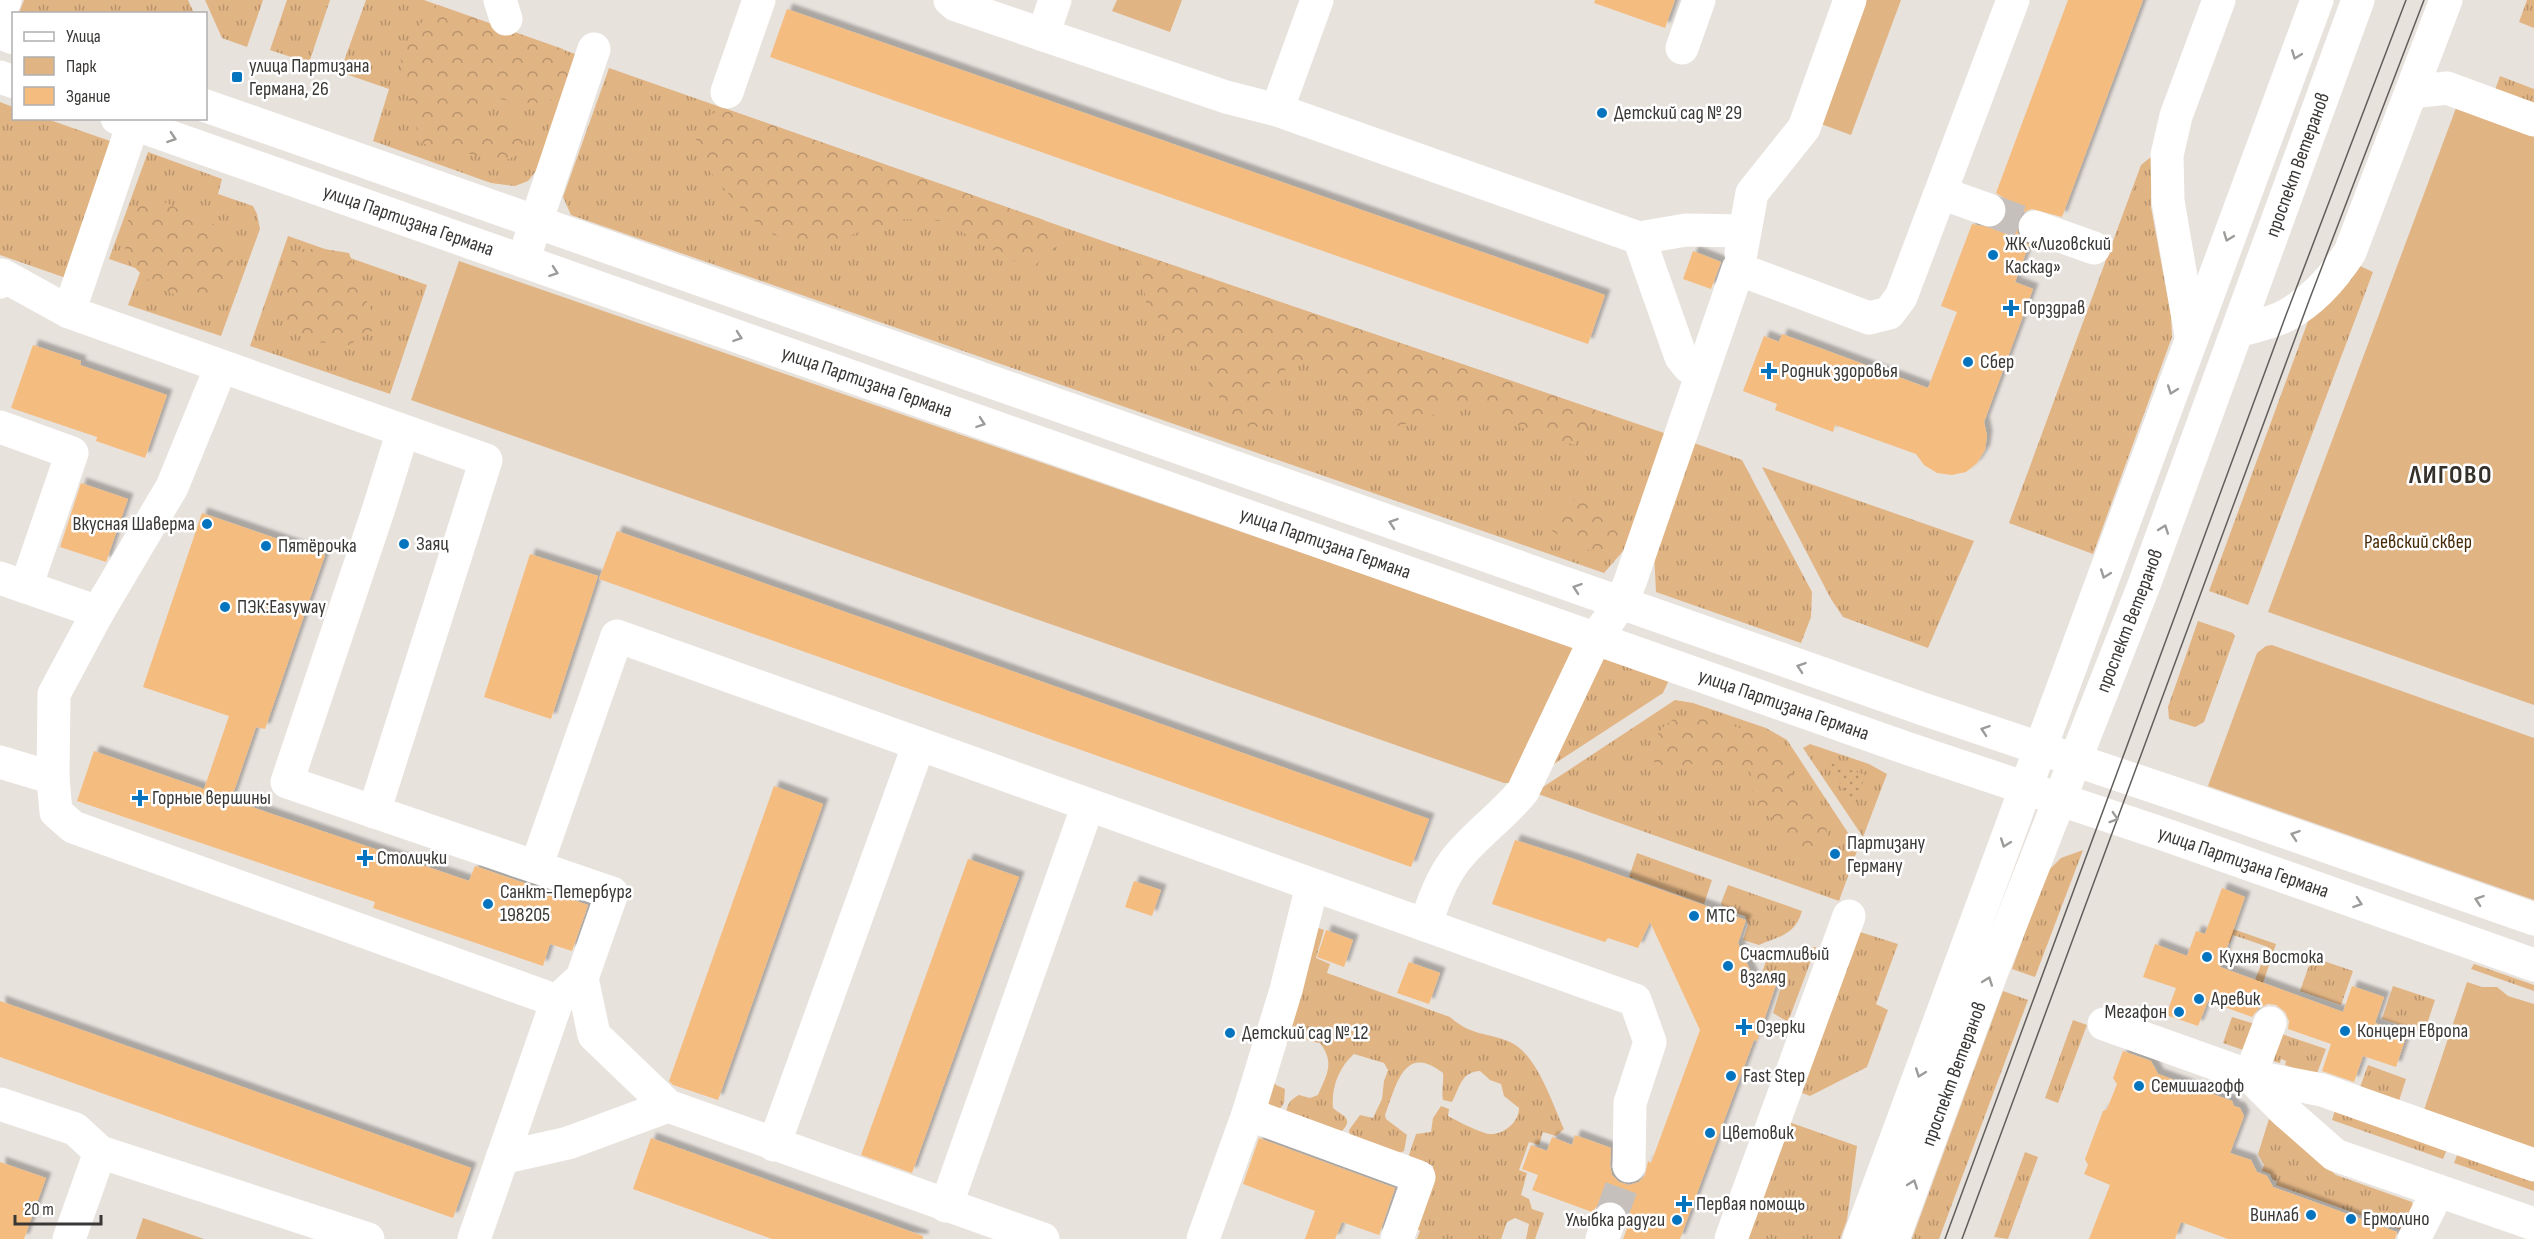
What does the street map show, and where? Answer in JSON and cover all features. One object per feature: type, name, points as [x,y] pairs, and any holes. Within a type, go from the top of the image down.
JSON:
[{"type":"main road","points":[[0,13],[5,0]]},
{"type":"main road","points":[[728,92],[759,0]]},
{"type":"main road","points":[[950,0],[956,5],[1226,98],[1277,110],[1639,238],[1686,231],[1745,231]]},
{"type":"main road","points":[[1043,35],[1055,0]]},
{"type":"main road","points":[[1277,110],[1317,0]]},
{"type":"main road","points":[[1682,48],[1699,0]]},
{"type":"main road","points":[[1425,925],[1440,884],[1455,860],[1522,791],[1596,639],[1621,603],[1738,269],[1752,194],[1804,128],[1850,0]]},
{"type":"main road","points":[[1738,269],[1869,318],[1889,314],[1901,297],[2013,0]]},
{"type":"main road","points":[[2192,335],[2168,201],[2167,155],[2176,116],[2219,0]]},
{"type":"main road","name":"проспект Ветеранов","points":[[1859,1239],[2317,0]]},
{"type":"main road","name":"проспект Ветеранов","points":[[1893,1239],[1991,974],[2144,585],[2358,0]]},
{"type":"main road","points":[[2238,331],[2286,315],[2310,298],[2335,275],[2350,252],[2446,0]]},
{"type":"main road","points":[[523,261],[594,49]]},
{"type":"main road","points":[[2411,92],[2448,88],[2534,120]]},
{"type":"main road","name":"улица Партизана Германа","points":[[207,106],[1621,603],[2534,919]]},
{"type":"main road","points":[[69,312],[125,121]]},
{"type":"main road","name":"улица Партизана Германа","points":[[125,121],[1596,639],[2534,965]]},
{"type":"main road","points":[[1941,193],[1989,210]]},
{"type":"main road","points":[[2035,227],[2094,248]]},
{"type":"main road","points":[[1639,238],[1681,357],[1689,367],[1701,372]]},
{"type":"main road","points":[[0,282],[2,275],[69,312],[486,460],[374,812]]},
{"type":"main road","points":[[221,367],[172,487],[98,612],[54,694],[53,778],[56,812],[73,827],[557,1001]]},
{"type":"main road","points":[[0,427],[72,453],[13,582],[98,612]]},
{"type":"main road","points":[[403,431],[376,519],[287,782],[612,893],[582,978],[557,1001],[474,1239]]},
{"type":"main road","points":[[536,867],[617,636],[1635,1000],[1650,1042],[1630,1103],[1629,1166]]},
{"type":"main road","points":[[774,1145],[919,744]]},
{"type":"main road","points":[[0,762],[53,778]]},
{"type":"main road","points":[[946,1206],[1088,805]]},
{"type":"main road","points":[[1203,1239],[1248,1114],[1286,990],[1312,886]]},
{"type":"main road","points":[[1731,1239],[1849,916]]},
{"type":"main road","points":[[582,978],[594,1035],[668,1106],[1043,1239]]},
{"type":"main road","points":[[2250,1076],[2270,1023]]},
{"type":"main road","points":[[2103,1024],[2250,1076],[2322,1090],[2534,1165]]},
{"type":"main road","points":[[2250,1076],[2286,1112],[2335,1155],[2534,1224]]},
{"type":"main road","points":[[0,1104],[75,1129],[100,1152],[368,1239]]},
{"type":"main road","points":[[502,1158],[568,1143],[668,1106]]},
{"type":"main road","points":[[1248,1114],[1419,1177],[1396,1239]]},
{"type":"main road","points":[[69,1239],[100,1152]]},
{"type":"main road","points":[[2414,1239],[2438,1191]]},
{"type":"green space","points":[[24,0],[188,0],[194,12],[19,12]]},
{"type":"green space","points":[[205,0],[263,0],[247,47],[222,38]]},
{"type":"green space","points":[[287,0],[330,0],[309,63],[270,50]]},
{"type":"green space","points":[[366,0],[424,0],[578,55],[536,171],[528,181],[515,186],[491,183],[373,141],[389,89],[340,72]]},
{"type":"green space","points":[[1117,0],[1182,0],[1170,32],[1112,11]]},
{"type":"green space","points":[[1866,0],[1901,0],[1851,135],[1821,124]]},
{"type":"green space","points":[[2527,0],[2534,0],[2534,28],[2519,22]]},
{"type":"green space","points":[[438,5],[563,49],[573,69],[560,95],[552,100],[532,103],[493,98],[475,115],[521,123],[525,151],[500,163],[421,143],[411,111],[400,55],[422,22]]},
{"type":"green space","points":[[609,68],[1140,254],[1670,435],[1630,543],[1604,573],[571,215],[563,197]]},
{"type":"green space","points":[[2500,76],[2534,89],[2534,103],[2495,90]]},
{"type":"green space","name":"Раевский сквер","points":[[2459,100],[2534,129],[2534,705],[2268,612]]},
{"type":"green space","points":[[0,102],[12,107],[12,120],[50,120],[113,142],[66,278],[0,255]]},
{"type":"green space","points":[[724,108],[1044,220],[1056,238],[1057,247],[1030,269],[944,221],[902,219],[825,245],[774,235],[747,216],[706,167],[694,133],[706,117]]},
{"type":"green space","points":[[148,152],[222,179],[218,194],[253,206],[257,214],[260,229],[221,336],[128,305],[141,270],[109,259]]},
{"type":"green space","points":[[2152,156],[2151,207],[2171,316],[2172,337],[2093,554],[2009,523],[2141,165]]},
{"type":"green space","points":[[151,198],[215,225],[233,245],[233,278],[203,305],[159,287],[141,274],[124,255],[130,216]]},
{"type":"green space","points":[[288,236],[427,285],[390,394],[250,346]]},
{"type":"green space","points":[[300,249],[324,249],[349,253],[364,295],[379,327],[349,345],[305,341],[286,321],[282,301],[286,269]]},
{"type":"green space","points":[[1140,254],[1596,410],[1575,445],[1543,437],[1478,407],[1443,409],[1423,420],[1393,427],[1352,409],[1327,372],[1297,360],[1269,384],[1285,416],[1254,428],[1231,423],[1218,395],[1146,302]]},
{"type":"green space","points":[[459,261],[1577,648],[1510,783],[1504,783],[411,400]]},
{"type":"green space","points":[[2360,266],[2373,272],[2248,605],[2209,591],[2311,313]]},
{"type":"green space","points":[[1694,443],[1742,460],[1812,592],[1811,617],[1801,643],[1656,592],[1654,553]]},
{"type":"green space","points":[[1762,467],[1974,541],[1928,648],[1843,617],[1831,599]]},
{"type":"green space","points":[[1567,500],[1587,501],[1600,509],[1623,529],[1616,541],[1598,551],[1588,550],[1548,528],[1550,515]]},
{"type":"green space","points":[[2198,621],[2233,633],[2235,636],[2204,722],[2195,727],[2169,719],[2168,707]]},
{"type":"green space","points":[[2272,645],[2534,738],[2534,900],[2208,786],[2257,653],[2266,646]]},
{"type":"green space","points":[[1601,656],[1669,680],[1663,693],[1551,766]]},
{"type":"green space","points":[[1675,700],[1693,703],[1766,728],[1787,740],[1858,848],[1839,901],[1538,794],[1537,791]]},
{"type":"green space","points":[[1680,716],[1736,727],[1761,738],[1772,746],[1782,756],[1800,788],[1824,819],[1827,840],[1814,852],[1797,850],[1771,817],[1755,807],[1752,794],[1755,780],[1748,770],[1716,771],[1692,764],[1664,767],[1653,761],[1654,746],[1662,728]]},
{"type":"green space","points":[[1810,744],[1869,764],[1887,774],[1863,837],[1803,748]]},
{"type":"green space","points":[[1828,762],[1865,775],[1855,809]]},
{"type":"green space","points":[[2083,850],[2035,977],[2012,969],[2047,872],[2061,858]]},
{"type":"green space","points":[[1637,853],[1712,880],[1704,904],[1629,877]]},
{"type":"green space","points":[[1728,885],[1802,911],[1799,919],[1786,934],[1759,945],[1743,940],[1748,925],[1745,916],[1723,909],[1721,903]]},
{"type":"green space","points":[[1310,925],[1324,930],[1316,958],[1330,964],[1327,973],[1450,1017],[1472,1031],[1510,1042],[1520,1048],[1536,1068],[1564,1129],[1556,1136],[1543,1132],[1539,1145],[1529,1142],[1519,1170],[1527,1173],[1521,1195],[1529,1199],[1532,1209],[1544,1213],[1535,1239],[1526,1239],[1529,1224],[1515,1218],[1507,1222],[1501,1239],[1417,1239],[1420,1231],[1414,1227],[1433,1173],[1433,1166],[1412,1160],[1409,1155],[1416,1134],[1431,1132],[1433,1118],[1441,1106],[1449,1109],[1448,1116],[1489,1134],[1495,1134],[1510,1127],[1518,1113],[1519,1108],[1504,1096],[1501,1084],[1490,1080],[1480,1071],[1465,1077],[1452,1102],[1443,1100],[1443,1073],[1430,1065],[1419,1062],[1410,1065],[1398,1081],[1385,1115],[1386,1119],[1407,1135],[1404,1151],[1399,1153],[1350,1136],[1349,1130],[1360,1115],[1373,1118],[1382,1099],[1388,1070],[1384,1063],[1354,1054],[1344,1065],[1335,1086],[1333,1100],[1333,1108],[1347,1120],[1341,1132],[1286,1114],[1290,1103],[1299,1095],[1310,1098],[1318,1095],[1328,1069],[1325,1050],[1320,1043],[1293,1037],[1285,1045],[1272,1080],[1276,1085],[1285,1089],[1284,1103],[1279,1110],[1270,1107],[1263,1100]]},
{"type":"green space","points":[[2230,928],[2276,944],[2263,983],[2255,980],[2268,947],[2233,935],[2230,943],[2226,942]]},
{"type":"green space","points":[[1857,931],[1898,944],[1876,1004],[1888,1010],[1867,1067],[1810,1096],[1797,1091]]},
{"type":"green space","points":[[1816,947],[1788,1022],[1773,1013],[1781,987],[1776,978],[1762,973],[1766,961],[1799,948]]},
{"type":"green space","points":[[2312,957],[2353,971],[2341,1005],[2300,991]]},
{"type":"green space","points":[[2474,964],[2534,985],[2534,991],[2471,969]]},
{"type":"green space","points":[[2467,982],[2482,987],[2497,987],[2508,996],[2534,1004],[2534,1152],[2423,1113]]},
{"type":"green space","points":[[2393,986],[2435,1000],[2424,1033],[2382,1019]]},
{"type":"green space","points":[[2003,991],[2028,1000],[1939,1239],[1912,1239]]},
{"type":"green space","points":[[2232,1017],[2255,1024],[2246,1051],[2223,1043]]},
{"type":"green space","points":[[2073,1020],[2087,1025],[2058,1103],[2045,1098]]},
{"type":"green space","points":[[2279,1033],[2326,1049],[2316,1076],[2285,1065],[2286,1061],[2281,1059],[2280,1063],[2270,1060]]},
{"type":"green space","points":[[2368,1065],[2406,1079],[2398,1104],[2359,1090]]},
{"type":"green space","points":[[2336,1107],[2448,1147],[2443,1159],[2332,1120]]},
{"type":"green space","points":[[2269,1119],[2336,1175],[2412,1202],[2413,1208],[2405,1231],[2276,1185],[2277,1181],[2273,1180],[2270,1174],[2262,1171],[2264,1165],[2258,1154]]},
{"type":"green space","points":[[1786,1121],[1857,1146],[1847,1220],[1840,1239],[1742,1239]]},
{"type":"green space","points":[[2459,1150],[2534,1177],[2534,1191],[2454,1163]]},
{"type":"green space","points":[[2025,1152],[2038,1157],[2008,1239],[1994,1237]]},
{"type":"green space","points":[[143,1218],[204,1239],[136,1239]]},
{"type":"building","points":[[1595,0],[1675,0],[1665,28],[1594,3]]},
{"type":"building","name":"ЖК «Лиговский Каскад»","points":[[2068,0],[2143,0],[2062,217],[2032,209],[2023,212],[2018,220],[2017,231],[2021,240],[2029,245],[2015,282],[2033,289],[1984,422],[1987,436],[1985,450],[1977,463],[1966,472],[1952,475],[1937,473],[1924,465],[1916,454],[1835,425],[1833,432],[1775,410],[1777,404],[1743,391],[1764,336],[1779,342],[1782,334],[1928,388],[1957,312],[1941,306],[1972,224],[1993,228],[2001,225],[2006,217],[2007,206],[2004,198],[1996,193]]},
{"type":"building","points":[[787,9],[1605,295],[1588,344],[770,57]]},
{"type":"building","points":[[1693,251],[1721,262],[1711,289],[1683,279]]},
{"type":"building","points":[[33,345],[81,361],[80,365],[167,395],[145,458],[96,441],[97,437],[11,408]]},
{"type":"building","points":[[81,483],[128,499],[106,562],[60,547]]},
{"type":"building","points":[[202,513],[325,555],[265,729],[256,727],[231,800],[469,881],[475,866],[588,905],[572,951],[550,944],[543,966],[373,908],[375,902],[77,801],[94,751],[204,789],[229,716],[143,687]]},
{"type":"building","points":[[617,531],[1429,819],[1411,867],[599,579]]},
{"type":"building","points":[[530,554],[598,576],[551,719],[484,697]]},
{"type":"building","points":[[774,786],[823,804],[718,1100],[673,1085],[669,1081]]},
{"type":"building","points":[[1515,840],[1746,920],[1738,943],[1753,977],[1776,985],[1757,1041],[1754,1040],[1680,1239],[1623,1239],[1628,1226],[1628,1216],[1625,1208],[1617,1202],[1607,1201],[1598,1205],[1592,1212],[1532,1190],[1538,1175],[1522,1169],[1531,1145],[1547,1151],[1552,1137],[1572,1145],[1575,1135],[1611,1148],[1612,1175],[1619,1182],[1629,1185],[1639,1182],[1645,1175],[1648,1161],[1651,1163],[1700,1030],[1650,922],[1638,948],[1608,938],[1605,942],[1492,904]]},
{"type":"building","points":[[968,859],[1019,877],[912,1173],[861,1155]]},
{"type":"building","points":[[1134,881],[1161,890],[1152,916],[1125,907]]},
{"type":"building","points":[[2222,888],[2245,897],[2220,967],[2343,1012],[2352,986],[2384,997],[2375,1023],[2407,1034],[2396,1067],[2363,1056],[2354,1082],[2322,1071],[2331,1044],[2288,1029],[2289,1021],[2285,1012],[2276,1005],[2268,1004],[2259,1008],[2252,1017],[2208,1001],[2198,1026],[2166,1015],[2176,988],[2143,977],[2155,944],[2187,956],[2196,931],[2205,934]]},
{"type":"building","points":[[1326,930],[1353,940],[1344,967],[1317,957]]},
{"type":"building","points":[[1409,962],[1440,973],[1429,1004],[1397,993]]},
{"type":"building","points":[[0,1001],[471,1168],[453,1218],[0,1057]]},
{"type":"building","points":[[2123,1051],[2151,1061],[2158,1074],[2232,1101],[2234,1106],[2240,1108],[2244,1116],[2230,1153],[2251,1160],[2257,1172],[2267,1176],[2273,1187],[2397,1232],[2395,1239],[2228,1239],[2181,1222],[2175,1239],[2089,1239],[2110,1185],[2084,1174],[2088,1165],[2085,1159],[2103,1111],[2107,1109],[2117,1084],[2113,1078]]},
{"type":"building","points":[[651,1138],[923,1236],[923,1239],[772,1239],[633,1189]]},
{"type":"building","points":[[1259,1138],[1395,1188],[1379,1235],[1342,1222],[1335,1239],[1305,1239],[1315,1211],[1243,1184]]},
{"type":"building","points":[[0,1162],[46,1178],[24,1239],[0,1239]]},
{"type":"tunnel","points":[[1989,210],[2035,227]]},
{"type":"tunnel","points":[[1610,1219],[1629,1166]]},
{"type":"tram line","points":[[1945,1239],[2286,315],[2406,0]]},
{"type":"tram line","points":[[1962,1239],[2310,298],[2424,0]]},
{"type":"place","name":"улица Партизана Германа, 26","points":[[237,77]]},
{"type":"place","name":"Детский сад № 29","points":[[1602,113]]},
{"type":"place","name":"ЖК «Лиговский Каскад»","points":[[1993,255]]},
{"type":"place","name":"Горздрав","points":[[2011,308]]},
{"type":"place","name":"Сбер","points":[[1968,362]]},
{"type":"place","name":"Родник здоровья","points":[[1769,371]]},
{"type":"place","name":"Вкусная Шаверма","points":[[207,524]]},
{"type":"place","name":"Заяц","points":[[404,544]]},
{"type":"place","name":"Пятёрочка","points":[[266,546]]},
{"type":"place","name":"ПЭК:Easyway","points":[[225,607]]},
{"type":"place","name":"Горные вершины","points":[[140,798]]},
{"type":"place","name":"Партизану Герману","points":[[1835,854]]},
{"type":"place","name":"Столички","points":[[365,858]]},
{"type":"place","name":"Санкт-Петербург 198205","points":[[488,904]]},
{"type":"place","name":"МТС","points":[[1694,916]]},
{"type":"place","name":"Кухня Востока","points":[[2207,957]]},
{"type":"place","name":"Счастливый взгляд","points":[[1728,966]]},
{"type":"place","name":"Аревик","points":[[2199,999]]},
{"type":"place","name":"Мегафон","points":[[2179,1012]]},
{"type":"place","name":"Озерки","points":[[1744,1027]]},
{"type":"place","name":"Концерн Европа","points":[[2345,1031]]},
{"type":"place","name":"Детский сад № 12","points":[[1230,1033]]},
{"type":"place","name":"Fast Step","points":[[1731,1076]]},
{"type":"place","name":"Семишагофф","points":[[2139,1086]]},
{"type":"place","name":"Цветовик","points":[[1710,1133]]},
{"type":"place","name":"Первая помощь","points":[[1684,1204]]},
{"type":"place","name":"Винлаб","points":[[2311,1215]]},
{"type":"place","name":"Ермолино","points":[[2351,1219]]},
{"type":"place","name":"Улыбка радуги","points":[[1677,1220]]},
{"type":"district","name":"ЛИГОВО","points":[[2451,475]]}]
